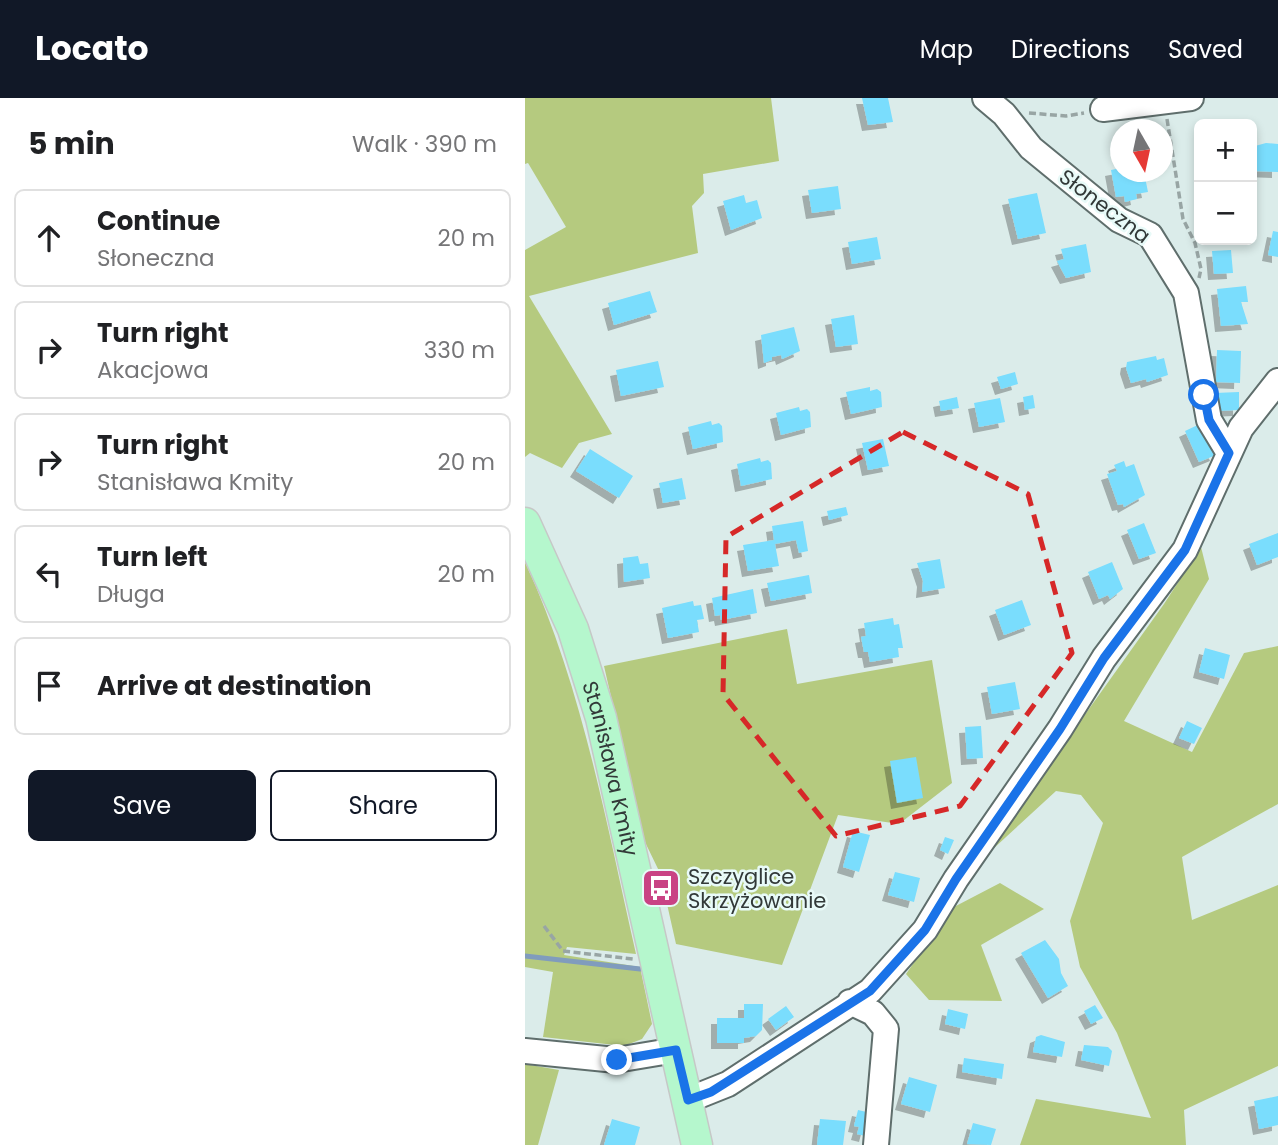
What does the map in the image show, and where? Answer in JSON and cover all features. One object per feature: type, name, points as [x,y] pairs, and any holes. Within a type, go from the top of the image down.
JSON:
[{"type":"main road","name":"Stanisława Kmity","points":[[525,523],[557,589],[585,662],[601,718],[697,1145]]},
{"type":"street","name":"Słoneczna","points":[[985,98],[1004,114],[1031,148],[1119,220],[1150,235],[1182,286],[1191,319],[1209,420],[1229,453]]},
{"type":"street","points":[[1103,109],[1164,104],[1191,98]]},
{"type":"street","points":[[688,1100],[728,1084],[870,991],[896,965],[939,911],[956,879],[1060,729],[1104,658],[1185,550],[1241,428],[1278,381]]},
{"type":"street","points":[[850,1002],[873,1013],[886,1029],[876,1145]]},
{"type":"street","points":[[525,1051],[617,1060],[676,1050]]},
{"type":"path","points":[[1164,104],[1183,219],[1195,243],[1202,269],[1200,278],[1182,286]]},
{"type":"path","points":[[1004,114],[1066,116],[1103,109]]},
{"type":"path","points":[[544,926],[563,951],[656,961]]},
{"type":"highlighted area","points":[[903,432],[1028,494],[1072,653],[960,806],[836,836],[723,694],[726,537]]},
{"type":"green space","points":[[525,98],[771,98],[779,161],[703,174],[704,193],[692,206],[698,253],[529,296],[612,434],[579,443],[562,468],[530,453],[525,457],[525,250],[566,227],[528,163],[525,164]]},
{"type":"green space","points":[[1201,547],[1209,579],[1124,721],[1192,752],[1244,653],[1278,646],[1278,804],[1182,857],[1192,920],[1278,885],[1278,1066],[1184,1110],[1186,1145],[1020,1145],[1036,1099],[1151,1118],[1117,1033],[1080,967],[1070,921],[1103,823],[1081,795],[1056,791],[981,860],[1164,604]]},
{"type":"green space","points":[[525,562],[545,609],[577,705],[603,804],[636,954],[567,947],[564,955],[640,967],[652,1024],[642,1039],[624,1046],[543,1037],[553,972],[525,967]]},
{"type":"green space","points":[[787,629],[797,684],[932,660],[952,783],[899,824],[838,815],[782,965],[676,944],[660,873],[644,840],[604,666]]},
{"type":"green space","points":[[1000,883],[1044,909],[981,945],[1002,1001],[929,1000],[906,974],[952,908]]},
{"type":"green space","points":[[525,1064],[559,1070],[538,1145],[525,1145]]},
{"type":"building","points":[[862,98],[888,98],[893,122],[868,125]]},
{"type":"building","points":[[1278,144],[1278,172],[1257,171],[1257,145]]},
{"type":"building","points":[[1113,182],[1146,182],[1148,192],[1136,194],[1137,199],[1125,202],[1124,196],[1116,197]]},
{"type":"building","points":[[838,186],[841,209],[812,213],[808,190]]},
{"type":"building","points":[[1037,193],[1046,233],[1018,239],[1008,199]]},
{"type":"building","points":[[744,195],[746,203],[757,200],[762,218],[731,230],[723,201]]},
{"type":"building","points":[[1273,231],[1278,232],[1278,257],[1268,255]]},
{"type":"building","points":[[877,237],[881,259],[852,264],[848,242]]},
{"type":"building","points":[[1086,244],[1091,272],[1066,278],[1057,261],[1064,259],[1061,249]]},
{"type":"building","points":[[1231,250],[1233,273],[1214,274],[1212,251]]},
{"type":"building","points":[[1246,286],[1248,302],[1241,302],[1248,324],[1221,326],[1217,289]]},
{"type":"building","points":[[650,291],[657,312],[614,325],[608,303]]},
{"type":"building","points":[[854,315],[858,344],[836,347],[831,319]]},
{"type":"building","points":[[794,327],[800,351],[782,359],[781,355],[772,357],[772,360],[764,363],[761,335]]},
{"type":"building","points":[[1217,350],[1241,351],[1240,383],[1216,382]]},
{"type":"building","points":[[1156,356],[1157,360],[1164,358],[1168,375],[1147,382],[1146,379],[1131,383],[1126,368],[1127,362]]},
{"type":"building","points":[[658,361],[664,387],[621,396],[616,370]]},
{"type":"building","points":[[1015,372],[1018,384],[1001,389],[997,377]]},
{"type":"building","points":[[870,387],[870,391],[877,389],[881,392],[882,407],[851,414],[846,392]]},
{"type":"building","points":[[1239,392],[1239,410],[1216,411],[1215,393]]},
{"type":"building","points":[[1033,395],[1035,408],[1025,410],[1023,397]]},
{"type":"building","points":[[957,397],[959,408],[941,411],[939,401]]},
{"type":"building","points":[[1000,398],[1005,422],[979,427],[974,403]]},
{"type":"building","points":[[799,407],[800,411],[807,409],[810,412],[811,427],[781,435],[776,413]]},
{"type":"building","points":[[711,421],[712,425],[719,423],[722,426],[723,442],[693,449],[688,427]]},
{"type":"building","points":[[1202,423],[1216,455],[1199,462],[1185,431]]},
{"type":"building","points":[[883,439],[889,466],[868,470],[862,443]]},
{"type":"building","points":[[590,449],[633,476],[619,498],[576,471]]},
{"type":"building","points":[[760,458],[761,462],[768,460],[771,463],[772,479],[741,486],[737,464]]},
{"type":"building","points":[[1124,461],[1126,467],[1134,464],[1145,495],[1124,507],[1123,504],[1118,505],[1107,474],[1117,471],[1114,465]]},
{"type":"building","points":[[682,478],[686,499],[663,503],[659,483]]},
{"type":"building","points":[[846,507],[848,515],[829,520],[827,511]]},
{"type":"building","points":[[803,521],[808,551],[799,553],[796,540],[775,544],[779,566],[748,571],[743,545],[774,540],[772,526]]},
{"type":"building","points":[[1144,523],[1156,553],[1139,559],[1127,530]]},
{"type":"building","points":[[1278,533],[1278,557],[1257,565],[1249,544]]},
{"type":"building","points":[[638,556],[640,564],[648,563],[650,578],[624,582],[623,558]]},
{"type":"building","points":[[940,559],[945,588],[922,592],[923,581],[917,563]]},
{"type":"building","points":[[1112,562],[1123,589],[1110,599],[1108,595],[1099,599],[1088,572]]},
{"type":"building","points":[[809,575],[812,593],[771,601],[767,583]]},
{"type":"building","points":[[753,589],[757,613],[721,620],[720,615],[715,616],[712,598]]},
{"type":"building","points":[[1022,600],[1031,625],[1004,635],[995,610]]},
{"type":"building","points":[[693,601],[694,606],[701,605],[704,619],[697,620],[699,632],[668,638],[662,608]]},
{"type":"building","points":[[893,618],[894,625],[899,624],[903,648],[898,648],[899,657],[870,662],[868,652],[864,652],[861,637],[866,636],[864,623]]},
{"type":"building","points":[[1205,648],[1230,655],[1224,679],[1199,672]]},
{"type":"building","points":[[1015,682],[1020,709],[992,714],[987,687]]},
{"type":"building","points":[[1187,721],[1202,728],[1194,744],[1179,738]]},
{"type":"building","points":[[981,726],[983,758],[967,759],[965,727]]},
{"type":"building","points":[[916,757],[923,798],[897,803],[890,761]]},
{"type":"building","points":[[853,831],[870,835],[859,872],[843,867]]},
{"type":"building","points":[[945,837],[954,840],[948,854],[940,850]]},
{"type":"building","points":[[895,872],[920,878],[914,902],[888,895]]},
{"type":"building","points":[[1045,940],[1059,959],[1061,973],[1068,986],[1048,998],[1021,953]]},
{"type":"building","points":[[744,1004],[763,1004],[762,1030],[756,1036],[744,1038],[744,1043],[717,1043],[717,1018],[744,1018]]},
{"type":"building","points":[[1095,1005],[1103,1018],[1091,1024],[1084,1011]]},
{"type":"building","points":[[786,1006],[794,1017],[776,1030],[768,1019]]},
{"type":"building","points":[[948,1009],[968,1014],[965,1029],[945,1024]]},
{"type":"building","points":[[1041,1035],[1065,1042],[1062,1057],[1033,1052],[1036,1037]]},
{"type":"building","points":[[1084,1045],[1108,1047],[1112,1051],[1109,1066],[1081,1060]]},
{"type":"building","points":[[964,1058],[1004,1064],[1002,1079],[962,1072]]},
{"type":"building","points":[[909,1077],[937,1085],[930,1112],[901,1104]]},
{"type":"building","points":[[1278,1096],[1278,1125],[1259,1129],[1254,1101]]},
{"type":"building","points":[[858,1110],[871,1113],[865,1136],[857,1134],[859,1127],[854,1126]]},
{"type":"building","points":[[612,1119],[640,1127],[635,1145],[604,1145]]},
{"type":"building","points":[[820,1119],[846,1121],[843,1145],[817,1145]]},
{"type":"building","points":[[973,1123],[996,1129],[991,1145],[967,1144]]},
{"type":"waterway","points":[[525,956],[640,969]]},
{"type":"place","name":"Szczyglice Skrzyżowanie","points":[[661,888]]},
{"type":"route","points":[[617,1060],[637,1059],[676,1050],[688,1100],[728,1084],[870,991],[896,965],[939,911],[956,879],[1060,729],[1104,658],[1185,550],[1229,453],[1209,420],[1204,395]]}]
